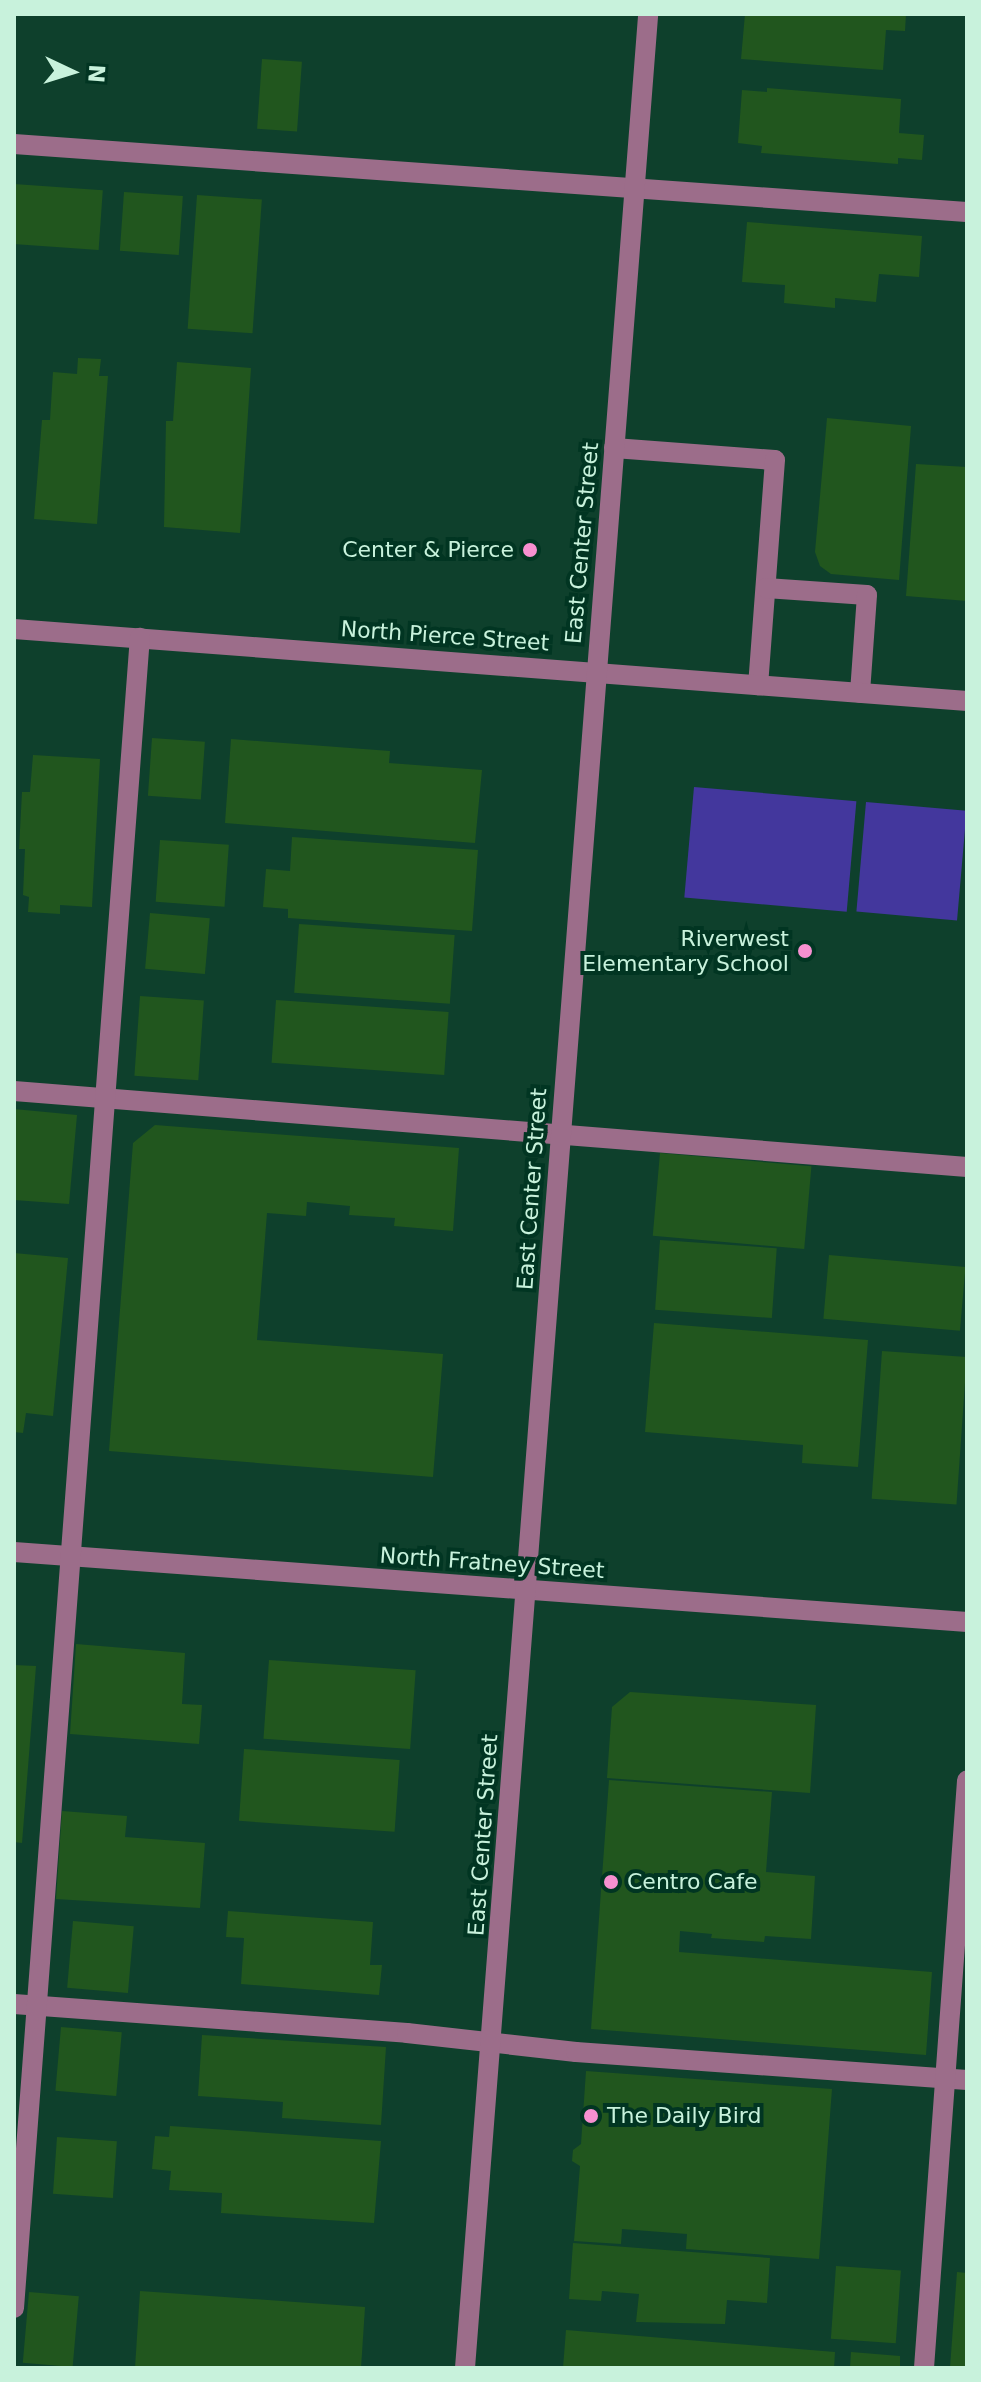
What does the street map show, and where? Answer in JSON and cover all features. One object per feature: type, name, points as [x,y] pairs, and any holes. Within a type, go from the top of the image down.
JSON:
[{"type":"street","name":"East Center Street","points":[[465,2368],[648,14]]},
{"type":"street","points":[[14,144],[967,212]]},
{"type":"street","points":[[614,448],[775,460],[758,685]]},
{"type":"street","points":[[766,588],[867,595],[860,693]]},
{"type":"street","name":"North Pierce Street","points":[[14,629],[967,701]]},
{"type":"street","points":[[14,2308],[140,638]]},
{"type":"street","points":[[14,1091],[561,1132],[967,1167]]},
{"type":"street","name":"North Fratney Street","points":[[14,1552],[967,1622]]},
{"type":"street","points":[[924,2368],[967,1781]]},
{"type":"street","points":[[14,2004],[967,2080]]},
{"type":"shaded area","points":[[694,787],[856,801],[847,912],[684,898]]},
{"type":"shaded area","points":[[866,802],[967,811],[957,920],[856,912]]},
{"type":"building","points":[[745,14],[906,14],[905,31],[886,30],[883,70],[741,59]]},
{"type":"building","points":[[262,59],[302,62],[297,132],[257,129]]},
{"type":"building","points":[[767,88],[901,99],[899,133],[924,135],[922,160],[898,158],[898,164],[761,153],[762,146],[738,143],[742,90],[767,92]]},
{"type":"building","points":[[14,184],[103,190],[99,250],[14,244]]},
{"type":"building","points":[[124,192],[183,196],[179,255],[120,251]]},
{"type":"building","points":[[197,195],[262,200],[252,333],[188,329]]},
{"type":"building","points":[[747,222],[922,236],[919,277],[879,274],[876,302],[835,298],[835,308],[784,303],[785,285],[742,282]]},
{"type":"building","points":[[78,358],[101,359],[99,376],[108,376],[97,524],[34,519],[42,420],[50,420],[53,372],[77,374]]},
{"type":"building","points":[[177,362],[251,368],[240,533],[164,527],[166,421],[173,421]]},
{"type":"building","points":[[827,418],[911,426],[899,580],[831,574],[820,566],[815,552]]},
{"type":"building","points":[[916,464],[967,467],[967,601],[906,596]]},
{"type":"building","points":[[152,738],[205,742],[201,800],[148,796]]},
{"type":"building","points":[[231,739],[390,751],[389,763],[482,770],[475,843],[225,823]]},
{"type":"building","points":[[33,755],[100,759],[92,907],[60,905],[60,914],[28,912],[29,897],[23,895],[25,849],[19,849],[22,792],[30,792]]},
{"type":"building","points":[[292,837],[478,850],[472,931],[288,918],[288,909],[263,907],[266,869],[290,871]]},
{"type":"building","points":[[160,840],[229,845],[225,907],[156,902]]},
{"type":"building","points":[[150,913],[210,918],[205,974],[145,969]]},
{"type":"building","points":[[299,924],[455,935],[450,1004],[294,993]]},
{"type":"building","points":[[140,996],[204,1000],[198,1080],[134,1076]]},
{"type":"building","points":[[276,1000],[449,1012],[444,1075],[272,1063]]},
{"type":"building","points":[[14,1109],[77,1115],[69,1204],[14,1200]]},
{"type":"building","points":[[155,1125],[459,1148],[453,1231],[394,1226],[395,1218],[349,1215],[350,1206],[307,1202],[306,1216],[267,1213],[257,1340],[443,1354],[433,1477],[109,1451],[133,1143]]},
{"type":"building","points":[[660,1153],[811,1166],[804,1249],[653,1236]]},
{"type":"building","points":[[660,1240],[777,1248],[772,1318],[655,1310]]},
{"type":"building","points":[[14,1253],[68,1258],[53,1416],[26,1413],[23,1433],[14,1432]]},
{"type":"building","points":[[829,1255],[965,1267],[960,1331],[823,1319]]},
{"type":"building","points":[[654,1323],[868,1340],[858,1467],[802,1463],[803,1445],[645,1432]]},
{"type":"building","points":[[882,1351],[967,1357],[956,1505],[872,1499]]},
{"type":"building","points":[[76,1644],[185,1653],[182,1704],[202,1705],[199,1744],[70,1734]]},
{"type":"building","points":[[269,1660],[416,1670],[410,1749],[263,1739]]},
{"type":"building","points":[[14,1665],[36,1666],[22,1843],[14,1842]]},
{"type":"building","points":[[630,1692],[816,1705],[810,1793],[607,1778],[612,1707]]},
{"type":"building","points":[[244,1749],[400,1760],[395,1832],[239,1821]]},
{"type":"building","points":[[609,1780],[772,1792],[766,1872],[815,1876],[811,1939],[765,1936],[764,1942],[711,1938],[712,1934],[680,1931],[679,1952],[932,1972],[926,2055],[591,2029]]},
{"type":"building","points":[[62,1811],[127,1816],[125,1837],[205,1843],[200,1908],[56,1899]]},
{"type":"building","points":[[228,1911],[373,1922],[370,1965],[382,1965],[379,1995],[241,1984],[244,1938],[226,1937]]},
{"type":"building","points":[[73,1921],[134,1926],[128,1993],[67,1988]]},
{"type":"building","points":[[61,2027],[122,2032],[116,2096],[55,2091]]},
{"type":"building","points":[[202,2035],[386,2047],[381,2125],[282,2118],[283,2102],[198,2096]]},
{"type":"building","points":[[586,2071],[832,2089],[819,2259],[686,2249],[687,2234],[622,2229],[621,2244],[574,2241],[580,2166],[572,2161],[573,2150],[581,2144]]},
{"type":"building","points":[[170,2126],[381,2141],[374,2223],[221,2213],[222,2193],[169,2190],[171,2171],[152,2169],[155,2136],[169,2137]]},
{"type":"building","points":[[57,2137],[117,2141],[113,2198],[53,2194]]},
{"type":"building","points":[[573,2243],[770,2258],[767,2303],[727,2300],[725,2324],[636,2322],[639,2294],[602,2291],[601,2301],[569,2299]]},
{"type":"building","points":[[836,2266],[901,2271],[896,2343],[831,2339]]},
{"type":"building","points":[[957,2272],[967,2273],[967,2368],[950,2368]]},
{"type":"building","points":[[140,2291],[365,2307],[361,2368],[135,2368]]},
{"type":"building","points":[[29,2292],[79,2296],[73,2367],[23,2363]]},
{"type":"building","points":[[566,2330],[835,2352],[834,2368],[563,2368]]},
{"type":"building","points":[[851,2352],[900,2356],[900,2368],[850,2368]]},
{"type":"place","name":"Center & Pierce","points":[[530,550]]},
{"type":"place","name":"Riverwest Elementary School","points":[[805,951]]},
{"type":"place","name":"Centro Cafe","points":[[611,1882]]},
{"type":"place","name":"The Daily Bird","points":[[591,2116]]}]
